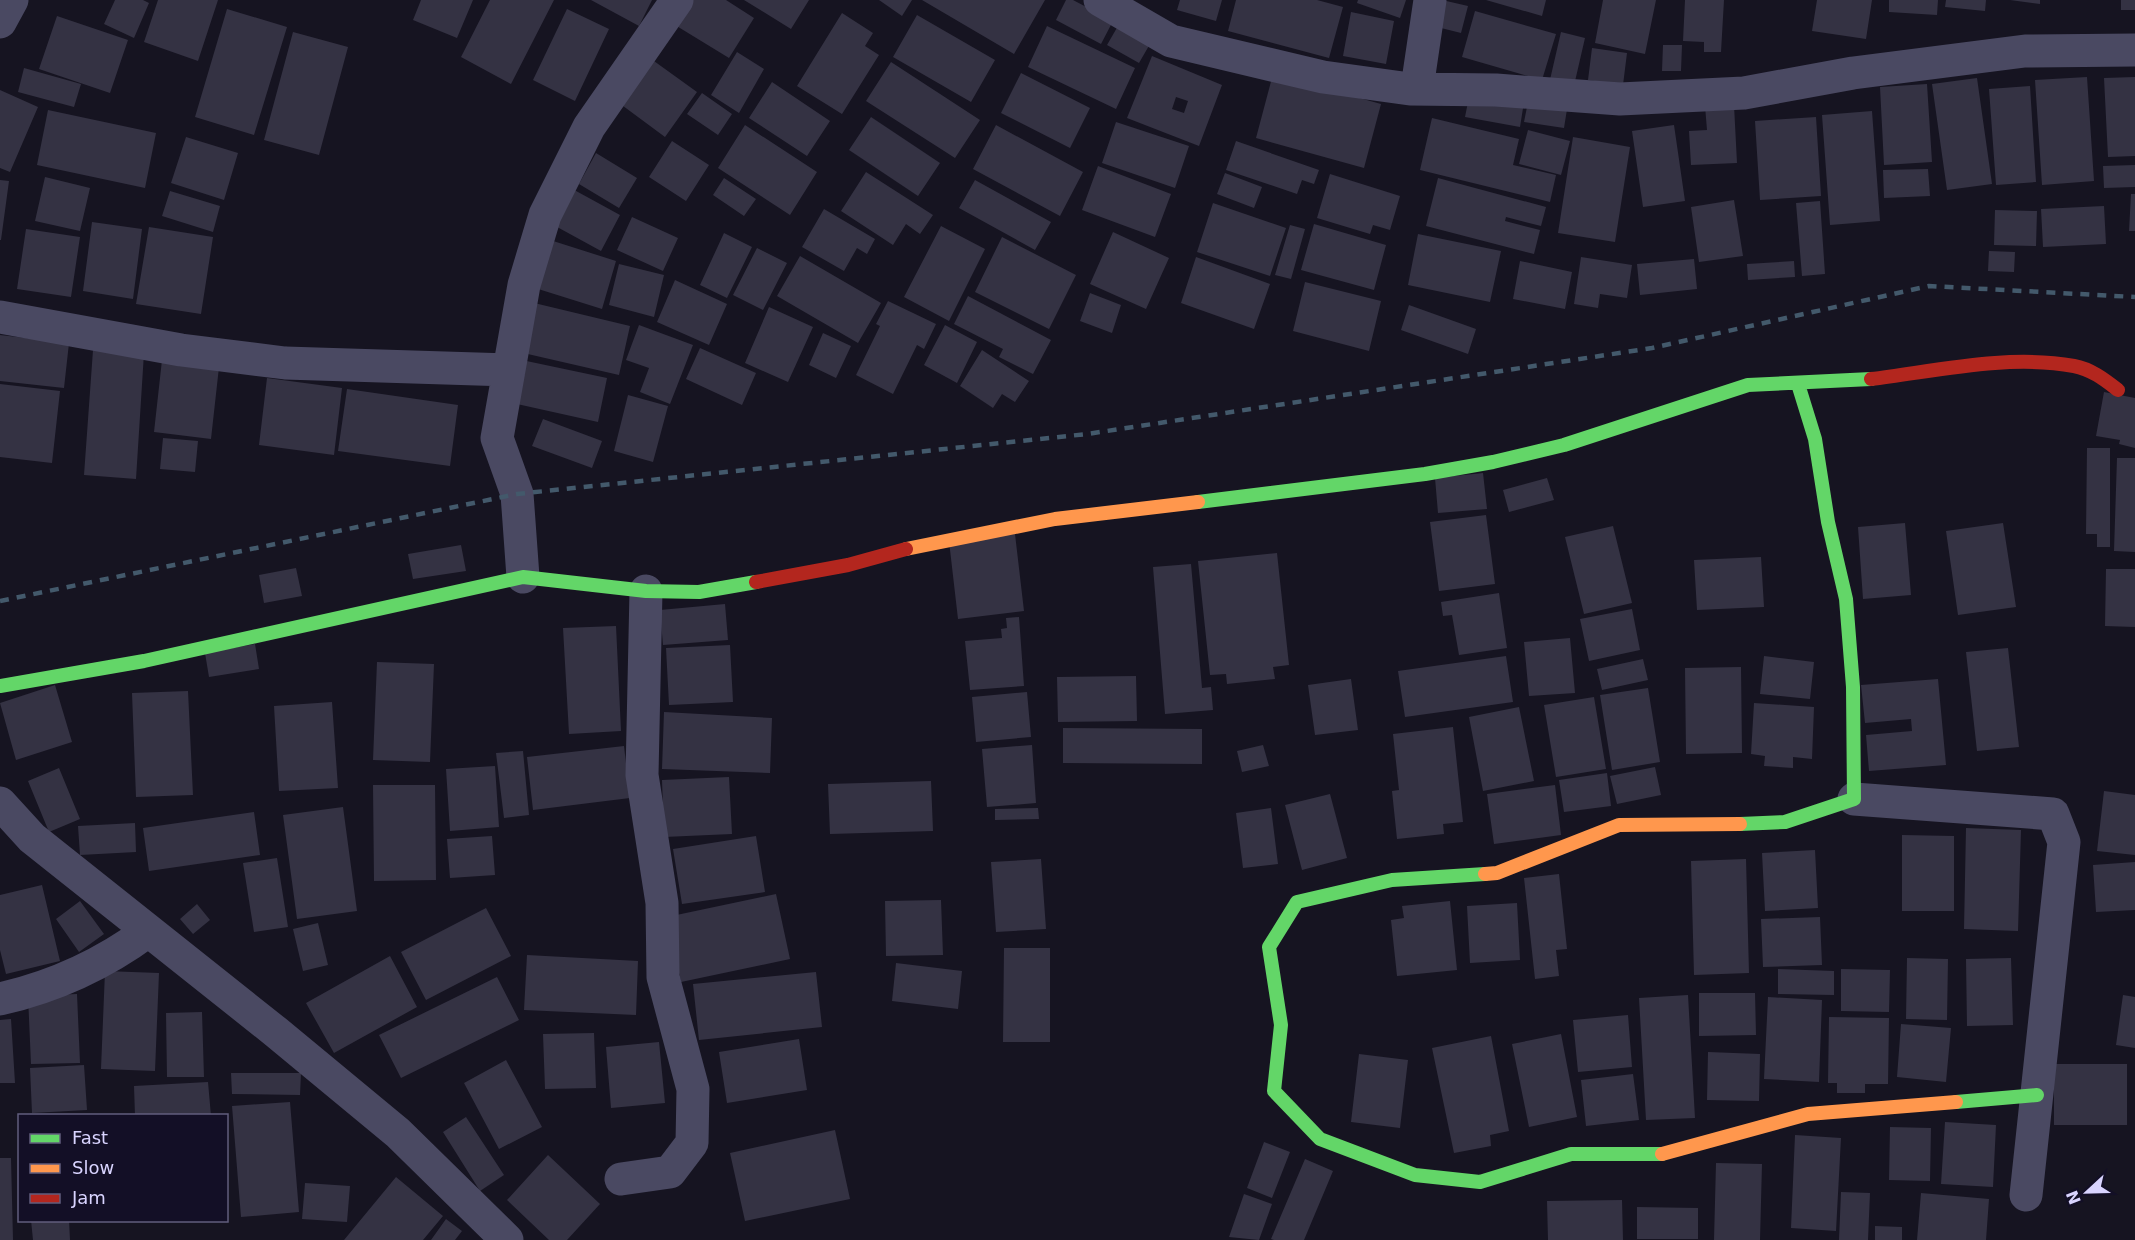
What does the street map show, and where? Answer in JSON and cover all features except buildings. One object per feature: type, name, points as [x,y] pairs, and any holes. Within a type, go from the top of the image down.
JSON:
[{"type":"street","points":[[0,22],[12,0]]},
{"type":"street","points":[[523,577],[517,494],[497,438],[524,285],[545,214],[589,127],[677,0]]},
{"type":"street","points":[[1100,0],[1171,41],[1323,78],[1417,88],[1496,90],[1620,99],[1744,93],[1853,73],[2025,51],[2135,50]]},
{"type":"street","points":[[1417,88],[1430,0]]},
{"type":"street","points":[[0,317],[181,350],[285,363],[509,370]]},
{"type":"street","points":[[0,686],[144,661],[523,577],[646,591],[699,592],[848,565],[931,542],[1055,519],[1425,474],[1493,462],[1564,445],[1748,385],[1854,381],[2012,362],[2075,366],[2102,377],[2118,390]]},
{"type":"street","points":[[1798,384],[1815,439],[1828,522],[1846,599],[1853,687],[1854,799]]},
{"type":"street","points":[[621,1179],[670,1172],[692,1143],[693,1089],[663,977],[662,903],[642,775],[646,591]]},
{"type":"street","points":[[2026,1195],[2037,1095],[2064,842],[2053,814],[1854,799],[1785,822],[1702,826],[1619,825],[1497,873],[1392,880],[1297,902],[1269,947],[1281,1025],[1274,1091],[1320,1139],[1415,1174],[1480,1182],[1571,1154],[1659,1155],[1808,1114],[2037,1095]]},
{"type":"street","points":[[0,803],[32,838],[276,1032],[398,1133],[507,1240]]},
{"type":"street","points":[[0,999],[14,996],[116,955],[148,931]]},
{"type":"railway","points":[[0,601],[517,494],[1087,434],[1652,348],[1929,286],[2135,297]]},
{"type":"traffic: fast","points":[[1198,502],[1425,474],[1493,462],[1564,445],[1748,385],[1871,379]]},
{"type":"traffic: fast","points":[[1740,824],[1785,822],[1854,799],[1853,687],[1846,599],[1828,522],[1815,439],[1798,384]]},
{"type":"traffic: fast","points":[[0,686],[144,661],[523,577],[646,591],[699,592],[756,582]]},
{"type":"traffic: fast","points":[[1485,874],[1392,880],[1297,902],[1269,947],[1281,1025],[1274,1091],[1320,1139],[1415,1175],[1480,1182],[1571,1154],[1662,1154]]},
{"type":"traffic: fast","points":[[1956,1102],[2037,1095]]},
{"type":"traffic: slow","points":[[906,549],[1055,519],[1198,502]]},
{"type":"traffic: slow","points":[[1485,874],[1497,873],[1619,825],[1740,824]]},
{"type":"traffic: slow","points":[[1662,1154],[1808,1114],[1956,1102]]},
{"type":"traffic: jam","points":[[1871,379],[1972,365],[2049,363],[2086,370],[2118,390]]},
{"type":"traffic: jam","points":[[756,582],[848,565],[906,549]]}]
